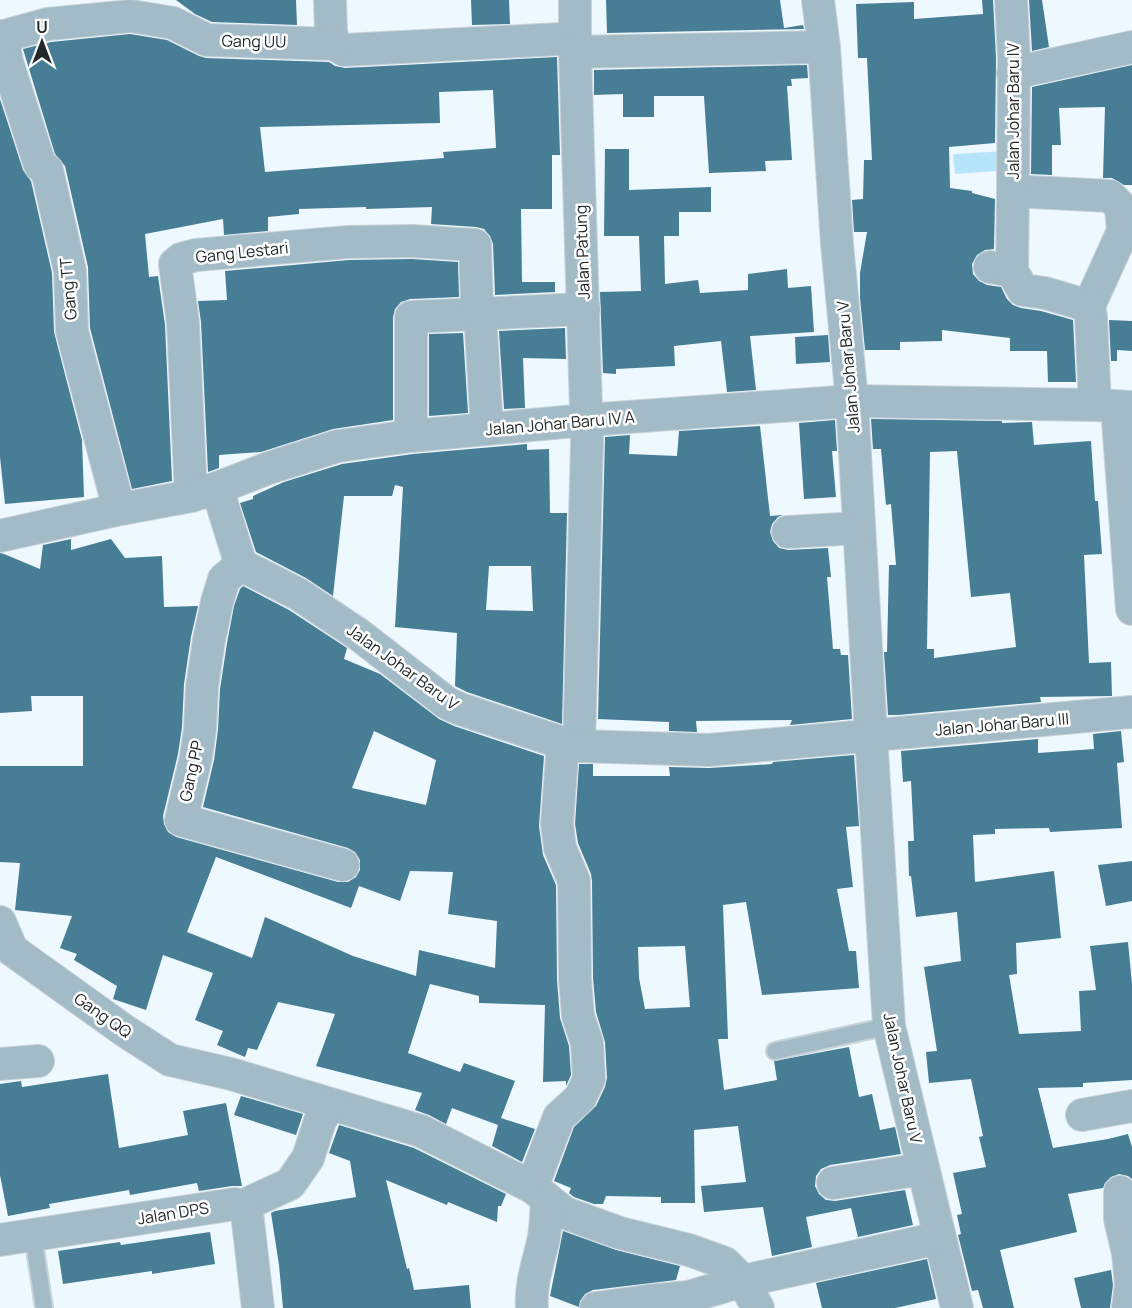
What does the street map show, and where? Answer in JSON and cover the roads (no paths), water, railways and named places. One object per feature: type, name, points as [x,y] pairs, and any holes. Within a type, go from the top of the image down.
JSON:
[{"type":"street","points":[[330,0],[331,32],[334,44],[344,50],[560,39],[573,47],[824,47]]},
{"type":"street","name":"Jalan Patung","points":[[531,1308],[533,1284],[544,1234],[540,1193],[559,1117],[580,1098],[589,1079],[587,1043],[578,1016],[574,881],[560,848],[557,824],[571,744],[587,442],[573,47],[575,0]]},
{"type":"street","name":"Jalan Johar Baru V","points":[[818,0],[824,47],[837,244],[852,401],[890,1026],[957,1308]]},
{"type":"street","name":"Jalan Johar Baru IV","points":[[1011,0],[1014,58],[1013,191],[1110,196],[1121,207],[1123,231],[1089,306],[1115,406]]},
{"type":"street","name":"Gang UU","points":[[1,37],[48,24],[131,16],[173,23],[207,40],[334,44]]},
{"type":"street","name":"Gang TT","points":[[1,37],[16,93],[40,165],[46,170],[70,271],[72,331],[119,509]]},
{"type":"street","points":[[1014,73],[1132,47]]},
{"type":"street","points":[[1013,191],[1001,269],[1023,290],[1045,293],[1089,306]]},
{"type":"street","name":"Gang Lestari","points":[[204,492],[175,264],[181,259],[196,255],[348,242],[412,241],[475,245],[477,306],[480,313],[487,429]]},
{"type":"street","points":[[411,436],[411,317],[584,309]]},
{"type":"street","name":"Jalan Johar Baru IV A","points":[[0,536],[204,492],[338,446],[411,436],[587,420],[852,401],[1115,406]]},
{"type":"street","points":[[1115,406],[1132,609]]},
{"type":"street","points":[[204,492],[241,566]]},
{"type":"street","points":[[788,532],[859,528]]},
{"type":"street","name":"Jalan Johar Baru V","points":[[241,566],[298,594],[333,617],[447,703],[571,744],[709,750],[871,735]]},
{"type":"street","name":"Gang PP","points":[[241,566],[224,579],[217,602],[202,687],[200,729],[181,819],[343,865]]},
{"type":"street","name":"Jalan Johar Baru III","points":[[871,735],[1132,712]]},
{"type":"street","name":"Gang QQ","points":[[0,922],[6,960],[117,1025],[170,1060],[231,1074],[421,1131],[540,1193],[565,1213],[620,1233],[689,1250],[725,1263],[743,1281],[758,1308]]},
{"type":"street","points":[[0,1064],[38,1061]]},
{"type":"street","points":[[258,1308],[247,1213],[242,1206],[290,1185],[308,1158],[320,1121],[330,1104]]},
{"type":"street","points":[[1082,1115],[1132,1106]]},
{"type":"street","points":[[833,1183],[923,1169]]},
{"type":"street","points":[[1120,1192],[1120,1219],[1128,1253],[1131,1285],[1128,1308]]},
{"type":"street","name":"Jalan DPS","points":[[0,1240],[235,1204],[242,1206]]},
{"type":"street","points":[[596,1308],[688,1297],[743,1281],[939,1238]]},
{"type":"lane","points":[[775,1052],[890,1026]]},
{"type":"lane","points":[[33,1235],[44,1308]]}]
